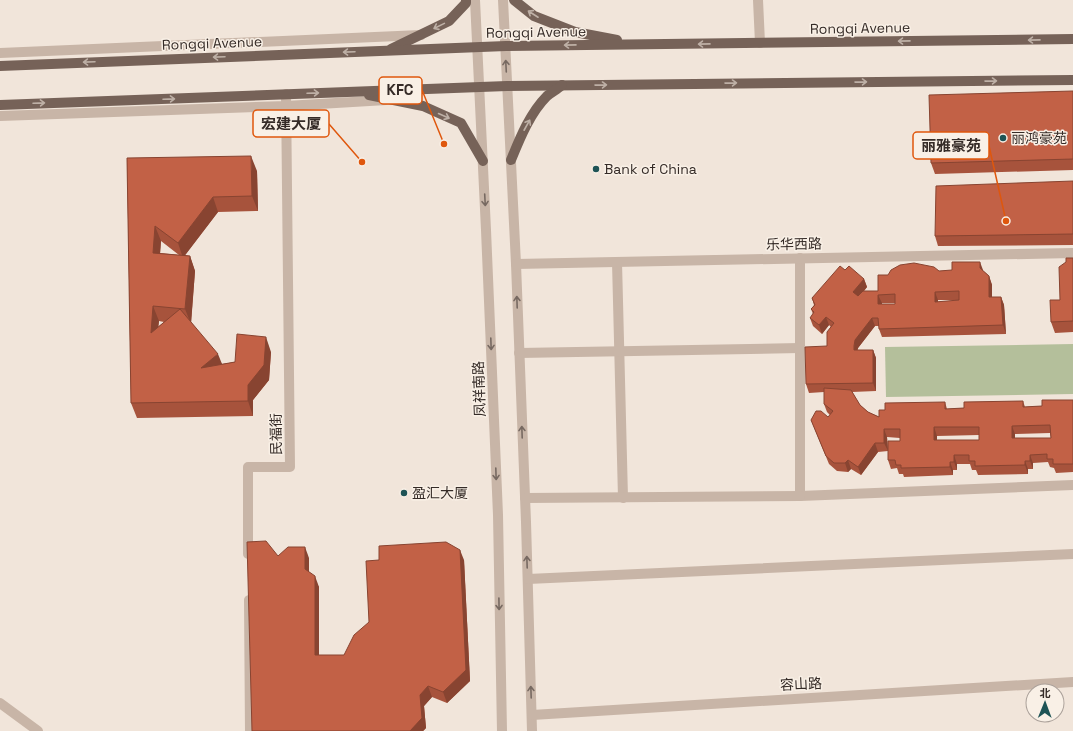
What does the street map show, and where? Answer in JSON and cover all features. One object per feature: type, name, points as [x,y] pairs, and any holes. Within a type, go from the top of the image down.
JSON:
[{"type":"main road","points":[[388,50],[449,21],[466,3],[466,0]]},
{"type":"main road","points":[[514,0],[534,16],[575,32],[636,44]]},
{"type":"main road","name":"Rongqi Avenue","points":[[0,66],[506,46],[1073,40]]},
{"type":"main road","points":[[0,105],[507,86],[1073,80]]},
{"type":"main road","points":[[511,160],[520,137],[532,116],[548,96],[562,85]]},
{"type":"main road","points":[[353,92],[423,106],[461,123],[483,161]]},
{"type":"street","name":"凤祥南路","points":[[475,0],[498,515],[502,731]]},
{"type":"street","points":[[503,0],[516,264],[528,579],[532,731]]},
{"type":"street","points":[[758,0],[760,43]]},
{"type":"street","points":[[0,53],[421,35]]},
{"type":"street","name":"民福街","points":[[248,563],[248,467],[290,467],[286,94]]},
{"type":"street","points":[[0,116],[286,106],[392,100]]},
{"type":"street","name":"乐华西路","points":[[516,264],[1073,253]]},
{"type":"street","points":[[800,258],[800,496]]},
{"type":"street","points":[[617,262],[623,498]]},
{"type":"street","points":[[519,353],[800,348]]},
{"type":"street","points":[[525,498],[800,496],[1073,485]]},
{"type":"street","points":[[528,579],[1073,554]]},
{"type":"street","points":[[249,587],[250,731]]},
{"type":"street","name":"容山路","points":[[532,715],[1073,682]]},
{"type":"street","points":[[0,703],[38,731]]},
{"type":"green space","points":[[1073,344],[1073,394],[886,397],[885,347]]},
{"type":"building","name":"丽鸿豪苑","points":[[1073,91],[1073,159],[931,163],[929,95]]},
{"type":"building","points":[[251,156],[252,196],[213,197],[178,243],[155,226],[153,253],[190,256],[185,309],[153,306],[151,333],[180,309],[218,354],[201,368],[235,362],[237,334],[266,337],[264,365],[248,385],[248,401],[131,403],[127,158]]},
{"type":"building","points":[[1073,181],[1073,234],[935,236],[936,186]]},
{"type":"building","points":[[1066,258],[1073,258],[1073,321],[1051,322],[1050,300],[1060,300],[1059,267],[1066,262]]},
{"type":"building","points":[[952,262],[980,262],[980,268],[989,276],[989,297],[1001,297],[1003,325],[879,329],[878,318],[872,318],[855,340],[854,350],[873,350],[873,383],[806,384],[805,347],[827,346],[827,332],[834,323],[826,317],[819,325],[810,318],[814,312],[811,309],[815,305],[812,298],[840,266],[845,270],[849,266],[864,279],[853,292],[858,296],[863,291],[878,291],[878,275],[888,275],[891,270],[900,265],[914,263],[934,267],[939,271],[952,270]],"holes":[[[959,291],[959,300],[935,302],[935,292]],[[895,294],[895,304],[878,304],[878,295]]]},
{"type":"building","points":[[824,388],[851,390],[860,405],[868,412],[879,417],[879,410],[885,410],[885,403],[945,402],[945,409],[964,408],[964,402],[1023,401],[1023,407],[1042,406],[1042,400],[1073,400],[1073,464],[1053,464],[1053,459],[1047,459],[1047,454],[1030,455],[1030,461],[1025,461],[1025,465],[975,466],[975,461],[969,461],[969,455],[954,455],[954,462],[950,462],[950,467],[901,468],[901,465],[896,465],[895,460],[888,460],[888,441],[900,441],[900,429],[884,429],[884,443],[875,443],[858,467],[848,460],[845,463],[834,463],[826,456],[811,420],[816,411],[821,411],[828,417],[833,411],[824,404]],"holes":[[[1050,425],[1051,438],[1012,438],[1012,426]],[[934,427],[979,427],[979,440],[934,440]]]},
{"type":"building","points":[[266,541],[278,556],[288,547],[305,547],[305,569],[315,576],[315,655],[344,655],[354,635],[369,622],[366,561],[379,560],[379,546],[446,542],[460,550],[466,670],[443,692],[428,686],[420,695],[422,718],[410,731],[252,731],[247,542]]},
{"type":"place","name":"丽鸿豪苑","points":[[1003,138]]},
{"type":"place","name":"KFC","points":[[444,144]]},
{"type":"place","name":"宏建大厦","points":[[362,162]]},
{"type":"place","name":"Bank of China","points":[[596,169]]},
{"type":"place","name":"丽雅豪苑","points":[[1006,221]]},
{"type":"place","name":"盈汇大厦","points":[[404,493]]}]
